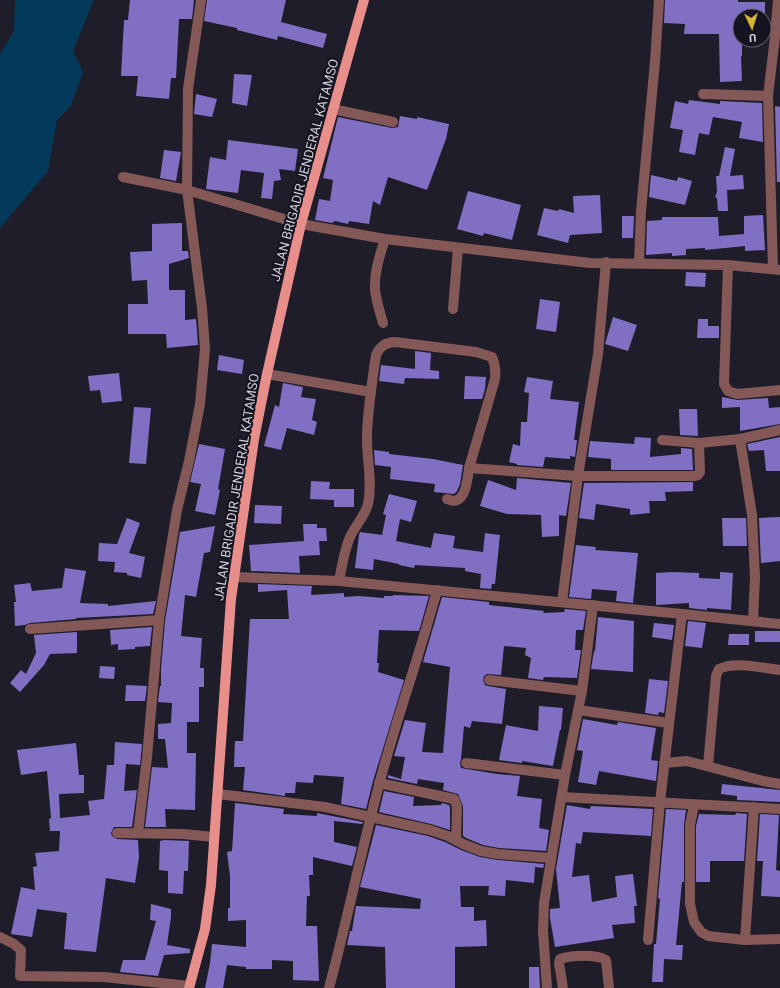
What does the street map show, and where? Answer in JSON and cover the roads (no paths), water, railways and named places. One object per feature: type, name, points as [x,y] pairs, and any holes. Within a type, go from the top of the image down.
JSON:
[{"type":"main road","name":"JALAN BRIGADIR JENDERAL KATAMSO","points":[[189,987],[205,929],[211,885],[218,794],[222,709],[231,599],[254,439],[266,374],[300,224],[364,0]]},
{"type":"street","points":[[138,833],[147,757],[159,620],[174,525],[189,461],[200,404],[205,349],[202,308],[187,190],[188,89],[201,0]]},
{"type":"street","points":[[639,263],[641,211],[655,62],[659,0]]},
{"type":"street","points":[[124,177],[187,190],[300,224],[385,239],[590,263],[606,262],[728,265],[777,270],[768,96],[776,37],[778,0]]},
{"type":"street","points":[[704,94],[768,96]]},
{"type":"street","points":[[333,109],[394,122]]},
{"type":"street","points":[[383,323],[376,295],[375,284],[378,262],[385,239]]},
{"type":"street","points":[[453,309],[458,248]]},
{"type":"street","points":[[562,602],[578,476],[598,354],[606,262]]},
{"type":"street","points":[[728,265],[724,384],[728,391],[737,394],[780,390]]},
{"type":"street","points":[[339,581],[344,556],[350,537],[368,505],[370,480],[367,436],[371,392],[376,355],[387,342],[476,352],[492,357],[496,371],[496,379],[469,468],[466,487],[460,498],[454,501],[447,499]]},
{"type":"street","points":[[266,374],[371,392]]},
{"type":"street","points":[[662,440],[699,443],[740,439],[780,430]]},
{"type":"street","points":[[740,439],[752,515],[755,577],[753,621]]},
{"type":"street","points":[[469,468],[578,476],[698,475],[700,472],[699,443]]},
{"type":"street","points":[[234,577],[339,581],[780,624]]},
{"type":"street","points":[[329,988],[379,783],[437,590]]},
{"type":"street","points":[[547,988],[543,931],[544,903],[565,775],[582,691],[593,605]]},
{"type":"street","points":[[648,940],[664,763],[682,614]]},
{"type":"street","points":[[30,628],[159,620]]},
{"type":"street","points":[[708,766],[716,676],[719,669],[736,666],[780,670]]},
{"type":"street","points":[[489,680],[582,691]]},
{"type":"street","points":[[578,710],[669,723]]},
{"type":"street","points":[[664,763],[687,761],[748,778],[780,784]]},
{"type":"street","points":[[466,763],[565,775]]},
{"type":"street","points":[[379,783],[454,799],[457,806],[456,840]]},
{"type":"street","points":[[218,794],[325,807],[430,830],[481,851],[498,854],[551,858]]},
{"type":"street","points":[[562,797],[780,809]]},
{"type":"street","points":[[694,805],[690,825],[690,904],[694,922],[701,932],[708,936],[745,940],[780,939]]},
{"type":"street","points":[[745,940],[754,807]]},
{"type":"street","points":[[117,833],[214,837]]},
{"type":"street","points":[[0,936],[21,950],[20,976],[104,977],[189,987]]},
{"type":"street","points":[[563,988],[559,963],[560,959],[566,957],[597,956],[606,960],[610,988]]},
{"type":"water","points":[[15,0],[94,0],[73,51],[83,72],[71,106],[57,120],[48,171],[0,228],[0,54],[14,31]]}]
